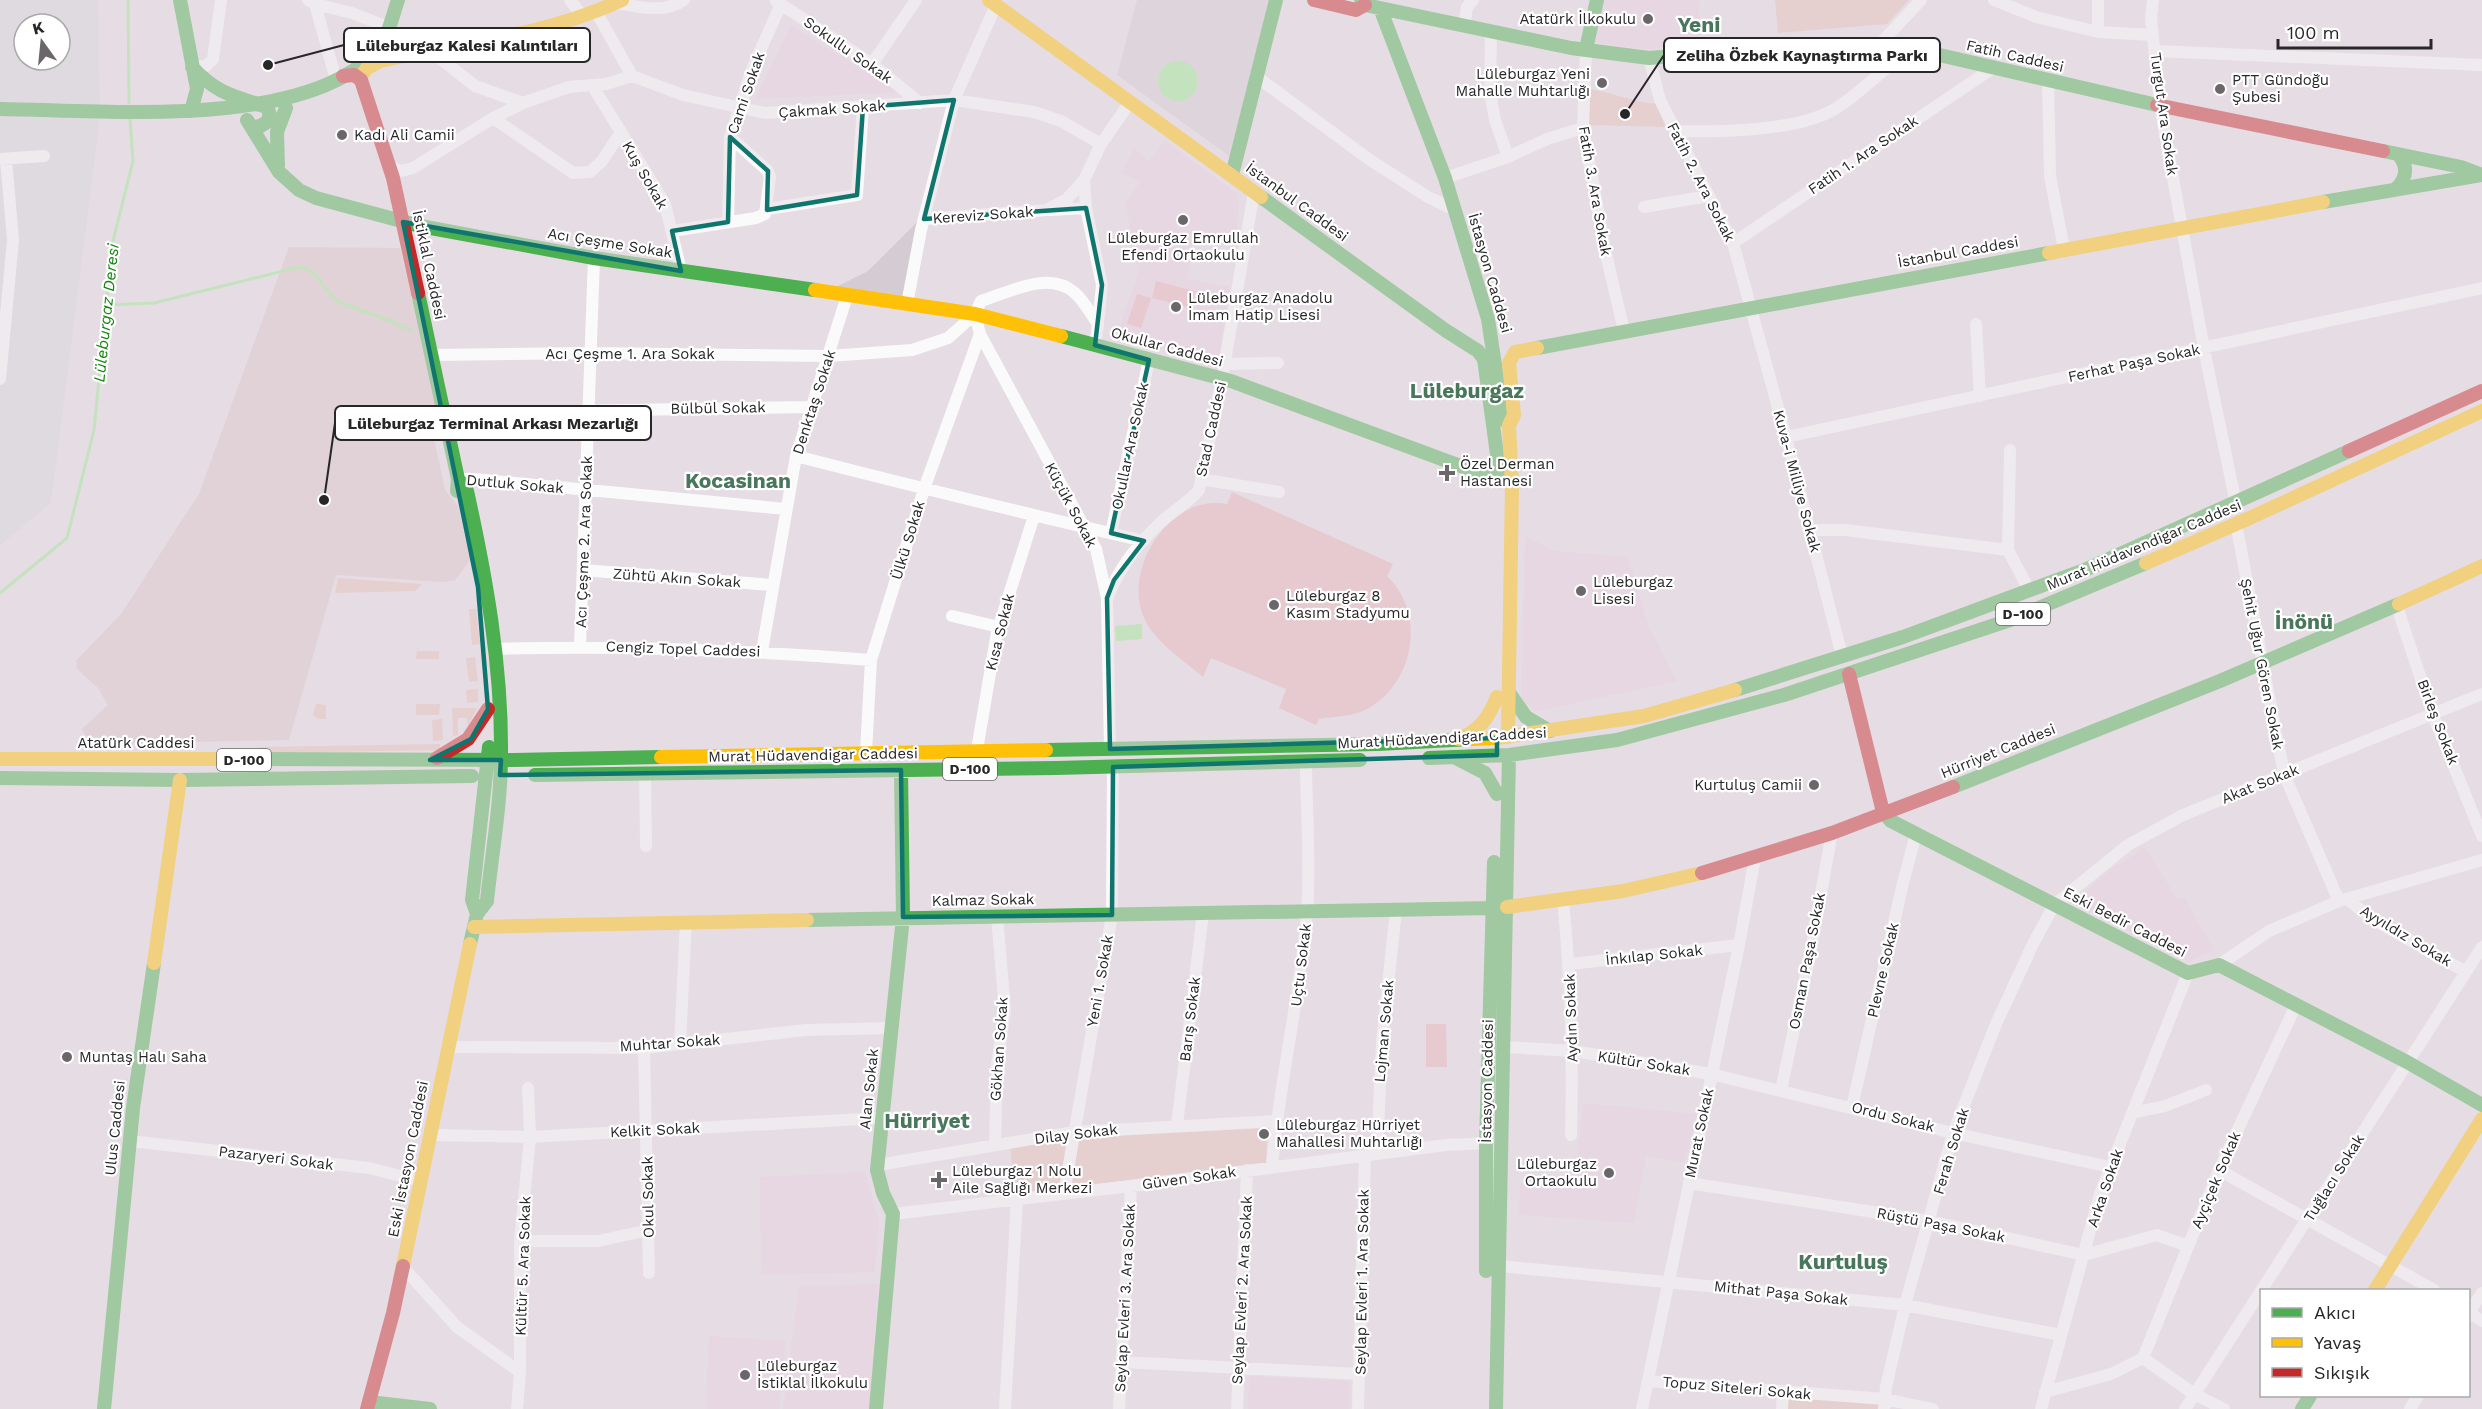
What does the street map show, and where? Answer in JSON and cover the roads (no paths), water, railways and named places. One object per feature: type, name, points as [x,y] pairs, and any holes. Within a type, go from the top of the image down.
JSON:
[{"type":"main road","points":[[180,0],[197,89],[203,96],[244,118],[252,126],[279,172]]},
{"type":"main road","points":[[279,172],[276,143],[280,120],[293,102],[369,59],[386,33],[398,0]]},
{"type":"main road","points":[[1232,175],[1276,0]]},
{"type":"main road","points":[[1270,24],[1277,26],[1281,24],[1287,0]]},
{"type":"main road","name":"Fatih Caddesi","points":[[1314,0],[1356,10],[1363,3],[1571,48],[1649,58],[1813,45],[1909,48],[2160,106],[2461,167],[2482,175]]},
{"type":"main road","points":[[1586,49],[1598,0]]},
{"type":"main road","points":[[339,78],[356,76],[361,80],[363,72],[383,61],[505,40],[597,13],[619,2]]},
{"type":"main road","name":"İstanbul Caddesi","points":[[993,3],[1445,330],[1478,351],[1484,359],[1506,483]]},
{"type":"main road","name":"İstasyon Caddesi","points":[[1380,8],[1455,210],[1488,319],[1503,418],[1509,425],[1506,483],[1500,907],[1489,1047],[1486,1143],[1493,1265],[1496,1409]]},
{"type":"main road","points":[[386,33],[387,52],[401,57]]},
{"type":"main road","points":[[192,67],[206,82],[220,92],[267,107],[270,117],[263,126],[252,126]]},
{"type":"main road","name":"İstiklal Caddesi","points":[[361,80],[390,167],[442,413],[458,479],[467,491],[494,649],[501,737],[494,760],[493,776]]},
{"type":"main road","points":[[188,111],[197,89]]},
{"type":"main road","points":[[0,109],[188,111],[257,103],[312,91]]},
{"type":"main road","points":[[2397,188],[2406,173],[2405,163],[2399,155]]},
{"type":"main road","name":"Acı Çeşme Sokak","points":[[279,172],[294,186],[316,198],[384,218],[594,258],[812,291]]},
{"type":"main road","name":"İstanbul Caddesi","points":[[1509,425],[1514,415],[1509,363],[1512,355],[1519,351],[2181,227],[2482,175]]},
{"type":"main road","points":[[384,218],[395,212],[399,204]]},
{"type":"main road","name":"Okullar Caddesi","points":[[812,291],[975,314],[1222,379],[1506,483]]},
{"type":"main road","name":"Murat Hüdavendigar Caddesi","points":[[494,760],[1450,742],[1615,722],[1676,709],[1903,637],[2087,569],[2236,504],[2482,391]]},
{"type":"main road","name":"Murat Hüdavendigar Caddesi","points":[[1420,758],[1503,755],[1590,745],[1652,732],[1849,674],[2010,620],[2236,524],[2482,411]]},
{"type":"main road","name":"Hürriyet Caddesi","points":[[1500,907],[1563,901],[1646,887],[1755,858],[1884,814],[2262,664],[2397,607],[2482,566]]},
{"type":"main road","name":"İstiklal Caddesi","points":[[483,586],[488,709],[494,760]]},
{"type":"main road","points":[[1849,674],[1884,814]]},
{"type":"main road","points":[[1450,742],[1464,738],[1483,725],[1503,693],[1523,716],[1550,731]]},
{"type":"main road","points":[[430,760],[452,751],[471,738],[478,731],[488,709]]},
{"type":"main road","points":[[1454,757],[1485,773],[1503,792],[1524,762],[1542,751]]},
{"type":"main road","name":"Atatürk Caddesi","points":[[0,759],[494,760]]},
{"type":"main road","name":"Murat Hüdavendigar Caddesi","points":[[493,776],[1113,767],[1374,759]]},
{"type":"main road","name":"Alan Sokak","points":[[876,1409],[893,1214],[883,1193],[878,1165],[903,917],[901,770]]},
{"type":"main road","name":"D-100","points":[[0,778],[180,780],[493,776]]},
{"type":"main road","name":"Eski İstasyon Caddesi","points":[[368,1406],[404,1267],[447,1047],[476,920],[472,900],[493,776]]},
{"type":"main road","name":"Ulus Caddesi","points":[[104,1409],[130,1141],[180,780]]},
{"type":"main road","name":"Eski Bedir Caddesi","points":[[1884,814],[1891,821],[2188,973],[2219,965]]},
{"type":"main road","name":"İstasyon Caddesi","points":[[1483,1409],[1502,1144],[1504,1047],[1500,907]]},
{"type":"main road","name":"Kalmaz Sokak","points":[[476,920],[686,922],[1500,907]]},
{"type":"main road","points":[[2219,965],[2406,1062],[2482,1105]]},
{"type":"main road","points":[[1489,1047],[1504,1047]]},
{"type":"main road","points":[[2376,1289],[2482,1119]]},
{"type":"main road","points":[[1486,1143],[1502,1144]]},
{"type":"main road","points":[[368,1406],[430,1409]]},
{"type":"street","points":[[192,67],[206,66],[213,59],[221,0]]},
{"type":"street","points":[[570,0],[583,17]]},
{"type":"street","points":[[619,2],[651,9],[680,3],[684,0]]},
{"type":"street","points":[[872,64],[916,0]]},
{"type":"street","points":[[1464,26],[1467,7],[1473,0]]},
{"type":"street","points":[[1878,46],[1922,0]]},
{"type":"street","points":[[1994,0],[2036,17],[2098,32],[2153,34]]},
{"type":"street","points":[[2098,0],[2098,32]]},
{"type":"street","name":"Turgut Ara Sokak","points":[[2152,0],[2151,18],[2160,106],[2204,349],[2236,504]]},
{"type":"street","points":[[312,2],[352,13],[386,33]]},
{"type":"street","points":[[312,2],[339,78]]},
{"type":"street","name":"Sokullu Sokak","points":[[778,2],[872,64],[920,103]]},
{"type":"street","name":"Cami Sokak","points":[[728,222],[730,137],[752,69],[778,2]]},
{"type":"street","points":[[907,304],[924,219],[954,100],[993,3]]},
{"type":"street","points":[[390,167],[401,171],[413,168],[493,118],[523,104],[569,87],[606,84],[632,76],[597,13]]},
{"type":"street","points":[[1491,31],[1490,93],[1495,120],[1508,157]]},
{"type":"street","points":[[1675,131],[1754,129],[1801,122],[1836,109],[1909,48]]},
{"type":"street","name":"Fatih 3. Ara Sokak","points":[[1586,49],[1583,128],[1606,254],[1624,331]]},
{"type":"street","points":[[2155,51],[2482,65]]},
{"type":"street","points":[[432,52],[475,86],[523,104]]},
{"type":"street","name":"Fatih 2. Ara Sokak","points":[[1649,58],[1660,100],[1733,243],[1750,307]]},
{"type":"street","name":"Fatih 1. Ara Sokak","points":[[1733,243],[1993,68]]},
{"type":"street","name":"Çakmak Sokak","points":[[632,76],[683,95],[738,109],[765,113],[954,100],[1034,112],[1061,121],[1101,144]]},
{"type":"street","points":[[1257,77],[1370,160],[1428,197],[1455,210]]},
{"type":"street","points":[[2048,80],[2050,176],[2064,249]]},
{"type":"street","name":"Kuş Sokak","points":[[592,85],[665,204],[681,271]]},
{"type":"street","name":"Kereviz Sokak","points":[[924,219],[1046,210],[1067,199],[1084,180],[1101,144],[1130,102]]},
{"type":"street","points":[[767,209],[857,195],[863,107]]},
{"type":"street","points":[[493,118],[573,173],[590,172],[602,161],[621,132]]},
{"type":"street","points":[[1445,178],[1508,157],[1547,139],[1583,128]]},
{"type":"street","points":[[672,231],[761,216],[767,209],[770,177],[768,171],[730,137]]},
{"type":"street","points":[[0,379],[13,240],[3,159],[44,156]]},
{"type":"street","points":[[1084,180],[1086,208],[1102,285],[1095,345]]},
{"type":"street","name":"Stad Caddesi","points":[[1107,598],[1114,580],[1156,526],[1199,490],[1225,364],[1254,192]]},
{"type":"street","points":[[1644,207],[1708,196]]},
{"type":"street","points":[[1046,210],[1086,208]]},
{"type":"street","name":"Acı Çeşme 2. Ara Sokak","points":[[580,646],[594,258]]},
{"type":"street","name":"Acı Çeşme 1. Ara Sokak","points":[[431,355],[592,353],[829,356],[912,350],[948,338],[975,314],[981,301],[1047,281],[1063,285],[1077,295],[1098,324]]},
{"type":"street","name":"Ferhat Paşa Sokak","points":[[1786,436],[2204,349],[2482,288]]},
{"type":"street","name":"Denktaş Sokak","points":[[762,651],[796,456],[847,296]]},
{"type":"street","name":"Kuva-i Milliye Sokak","points":[[1750,307],[1786,436],[1842,656]]},
{"type":"street","name":"Küçük Sokak","points":[[975,314],[980,334],[1096,549],[1107,598],[1110,749]]},
{"type":"street","points":[[1976,324],[1980,396]]},
{"type":"street","name":"Ülkü Sokak","points":[[866,752],[871,660],[924,489],[980,334]]},
{"type":"street","name":"Okullar Ara Sokak","points":[[1111,533],[1149,360]]},
{"type":"street","points":[[1225,364],[1278,363]]},
{"type":"street","name":"Bülbül Sokak","points":[[442,413],[813,407]]},
{"type":"street","points":[[2010,450],[2008,550],[2029,590]]},
{"type":"street","points":[[796,456],[1034,516],[1082,525],[1144,541]]},
{"type":"street","name":"Dutluk Sokak","points":[[458,479],[786,509]]},
{"type":"street","points":[[1201,479],[1279,492]]},
{"type":"street","name":"Kısa Sokak","points":[[977,750],[999,627],[1034,516]]},
{"type":"street","name":"Şehit Uğur Gören Sokak","points":[[2236,524],[2284,774],[2343,900]]},
{"type":"street","points":[[1810,530],[1845,530],[2008,550]]},
{"type":"street","name":"Zühtü Akın Sokak","points":[[583,570],[772,585]]},
{"type":"street","name":"Birleş Sokak","points":[[2397,607],[2433,714],[2482,836]]},
{"type":"street","points":[[952,616],[999,627]]},
{"type":"street","name":"Cengiz Topel Caddesi","points":[[494,649],[580,646],[762,651],[871,660]]},
{"type":"street","name":"Akat Sokak","points":[[2054,905],[2128,845],[2183,815],[2482,694]]},
{"type":"street","name":"Uçtu Sokak","points":[[1272,1167],[1276,1121],[1296,1005],[1307,911],[1306,761]]},
{"type":"street","name":"Yeni 1. Sokak","points":[[1064,1193],[1112,915],[1113,767]]},
{"type":"street","points":[[645,773],[646,846]]},
{"type":"street","name":"Osman Paşa Sokak","points":[[1781,1090],[1811,950],[1832,832]]},
{"type":"street","name":"Plevne Sokak","points":[[1852,1107],[1916,834]]},
{"type":"street","name":"Murat Sokak","points":[[1642,1409],[1739,945],[1755,858]]},
{"type":"street","points":[[2219,965],[2269,931],[2343,900],[2482,860]]},
{"type":"street","name":"Ayyıldız Sokak","points":[[2343,900],[2466,972]]},
{"type":"street","name":"Aydın Sokak","points":[[1563,901],[1570,964],[1573,1051],[1571,1135]]},
{"type":"street","name":"Ferah Sokak","points":[[1884,1404],[1905,1305],[1953,1133],[1996,1024],[2054,905]]},
{"type":"street","name":"Lojman Sokak","points":[[1371,1154],[1396,910]]},
{"type":"street","name":"Barış Sokak","points":[[1177,1125],[1203,913]]},
{"type":"street","name":"Gökhan Sokak","points":[[995,1145],[997,1064],[1005,1011],[997,916]]},
{"type":"street","points":[[680,1044],[686,922]]},
{"type":"street","name":"İnkılap Sokak","points":[[1570,964],[1739,945]]},
{"type":"street","name":"Tuğlacı Sokak","points":[[2262,1289],[2406,1062],[2482,947]]},
{"type":"street","name":"Arka Sokak","points":[[2041,1409],[2110,1167],[2188,973]]},
{"type":"street","name":"Ayçiçek Sokak","points":[[2143,1358],[2219,1170],[2296,1005]]},
{"type":"street","name":"Muhtar Sokak","points":[[447,1047],[644,1048],[806,1030],[892,1028]]},
{"type":"street","name":"Kültür Sokak","points":[[1504,1047],[1573,1051],[1711,1074]]},
{"type":"street","name":"Okul Sokak","points":[[644,1048],[649,1274]]},
{"type":"street","name":"Ordu Sokak","points":[[1711,1074],[1953,1133],[2110,1167]]},
{"type":"street","name":"Kültür 5. Ara Sokak","points":[[517,1409],[520,1372],[520,1241],[530,1137],[528,1088]]},
{"type":"street","points":[[2132,1113],[2165,1106],[2206,1090]]},
{"type":"street","name":"Kelkit Sokak","points":[[429,1135],[530,1137],[881,1118]]},
{"type":"street","name":"Dilay Sokak","points":[[878,1165],[1074,1132],[1276,1121]]},
{"type":"street","name":"Pazaryeri Sokak","points":[[130,1141],[369,1168],[420,1181]]},
{"type":"street","name":"Güven Sokak","points":[[893,1214],[1446,1145],[1486,1143]]},
{"type":"street","name":"Seylap Evleri 1. Ara Sokak","points":[[1358,1409],[1371,1154]]},
{"type":"street","name":"Seylap Evleri 2. Ara Sokak","points":[[1237,1409],[1247,1170]]},
{"type":"street","points":[[2219,1170],[2432,1289]]},
{"type":"street","name":"Rüştü Paşa Sokak","points":[[1689,1184],[1930,1221],[2084,1255],[2157,1235],[2188,1246]]},
{"type":"street","name":"Seylap Evleri 3. Ara Sokak","points":[[1119,1409],[1131,1186]]},
{"type":"street","points":[[1005,1409],[1017,1199]]},
{"type":"street","points":[[520,1241],[598,1241],[649,1230]]},
{"type":"street","name":"Mithat Paşa Sokak","points":[[1493,1265],[1905,1305],[2061,1335]]},
{"type":"street","points":[[404,1267],[457,1327],[520,1372]]},
{"type":"street","name":"Tuğlacı Sokak","points":[[2185,1409],[2260,1293]]},
{"type":"street","points":[[2470,1311],[2482,1293]]},
{"type":"street","points":[[2045,1392],[2111,1374],[2143,1358],[2194,1394],[2224,1409]]},
{"type":"street","points":[[1121,1362],[1360,1374]]},
{"type":"street","name":"Topuz Siteleri Sokak","points":[[1648,1381],[1783,1392],[1933,1409]]},
{"type":"street","points":[[1782,1409],[1783,1392]]},
{"type":"waterway","name":"Lüleburgaz Deresi","points":[[128,0],[129,103]]},
{"type":"waterway","name":"Lüleburgaz Deresi","points":[[0,593],[67,538],[94,430],[112,245],[133,161],[130,119]]},
{"type":"waterway","points":[[106,305],[154,303],[299,267],[316,276],[338,302],[412,331]]},
{"type":"place","name":"Atatürk İlkokulu","points":[[1648,19]]},
{"type":"place","name":"Lüleburgaz Kalesi Kalıntıları","points":[[268,65]]},
{"type":"place","name":"Lüleburgaz Yeni Mahalle Muhtarlığı","points":[[1602,83]]},
{"type":"place","name":"PTT Gündoğu Şubesi","points":[[2220,89]]},
{"type":"place","name":"Zeliha Özbek Kaynaştırma Parkı","points":[[1625,114]]},
{"type":"place","name":"Kadı Ali Camii","points":[[342,135]]},
{"type":"place","name":"Lüleburgaz Emrullah Efendi Ortaokulu","points":[[1183,220]]},
{"type":"place","name":"Lüleburgaz Anadolu İmam Hatip Lisesi","points":[[1176,307]]},
{"type":"place","name":"Özel Derman Hastanesi","points":[[1447,473]]},
{"type":"place","name":"Lüleburgaz Terminal Arkası Mezarlığı","points":[[324,500]]},
{"type":"place","name":"Lüleburgaz Lisesi","points":[[1581,591]]},
{"type":"place","name":"Lüleburgaz 8 Kasım Stadyumu","points":[[1274,605]]},
{"type":"place","name":"Kurtuluş Camii","points":[[1814,785]]},
{"type":"place","name":"Muntaş Halı Saha","points":[[67,1057]]},
{"type":"place","name":"Lüleburgaz Hürriyet Mahallesi Muhtarlığı","points":[[1264,1134]]},
{"type":"place","name":"Lüleburgaz Ortaokulu","points":[[1609,1173]]},
{"type":"place","name":"Lüleburgaz 1 Nolu Aile Sağlığı Merkezi","points":[[939,1180]]},
{"type":"place","name":"Lüleburgaz İstiklal İlkokulu","points":[[745,1375]]},
{"type":"district","name":"Yeni","points":[[1699,24]]},
{"type":"district","name":"Lüleburgaz","points":[[1467,390]]},
{"type":"district","name":"Kocasinan","points":[[738,480]]},
{"type":"district","name":"İnönü","points":[[2304,621]]},
{"type":"district","name":"Hürriyet","points":[[927,1120]]},
{"type":"district","name":"Kurtuluş","points":[[1843,1261]]}]
